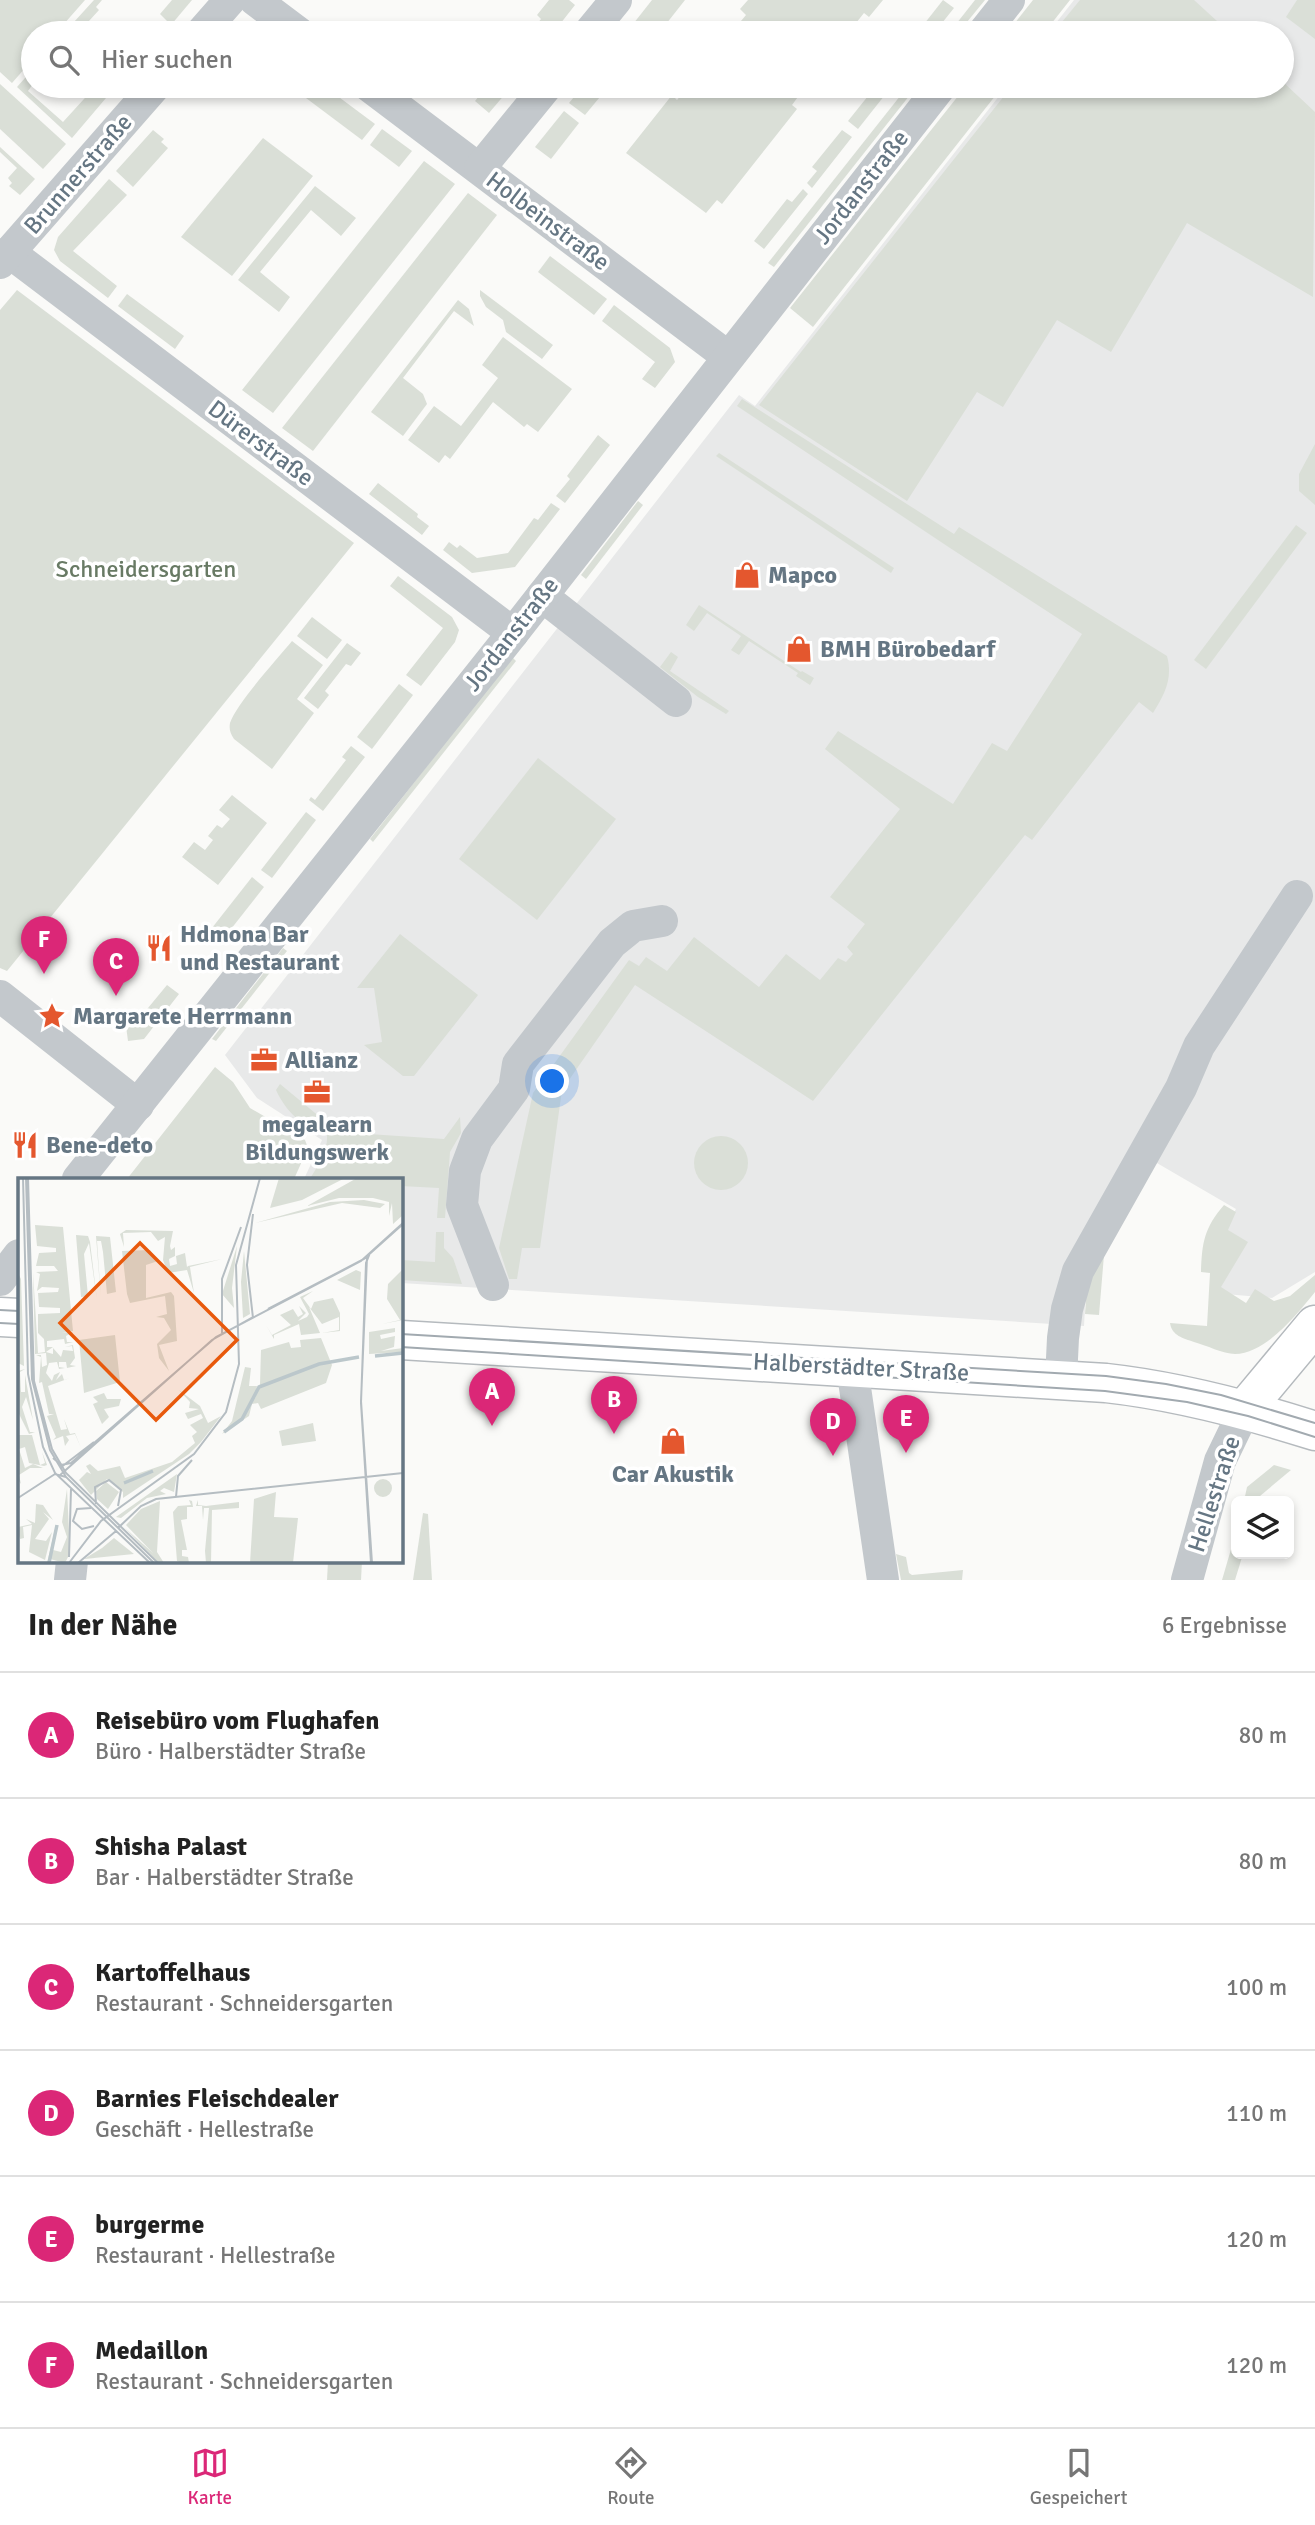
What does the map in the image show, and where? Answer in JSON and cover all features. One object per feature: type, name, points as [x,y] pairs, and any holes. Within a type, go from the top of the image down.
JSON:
[{"type":"main road","points":[[0,1317],[18,1318]]},
{"type":"main road","points":[[1245,1409],[1315,1325]]},
{"type":"main road","name":"Halberstädter Straße","points":[[402,1340],[1062,1379],[1170,1392],[1245,1409],[1315,1431]]},
{"type":"street","points":[[212,21],[230,0]]},
{"type":"street","points":[[255,0],[283,21]]},
{"type":"street","points":[[599,21],[616,0]]},
{"type":"street","points":[[992,21],[1009,0]]},
{"type":"street","name":"Brunnerstraße","points":[[5,258],[145,98]]},
{"type":"street","name":"Holbeinstraße","points":[[385,98],[727,356]]},
{"type":"street","points":[[480,168],[537,98]]},
{"type":"street","name":"Jordanstraße","points":[[79,1178],[513,633],[727,356],[931,98]]},
{"type":"street","name":"Dürerstraße","points":[[5,258],[513,633]]},
{"type":"street","points":[[542,596],[676,701]]},
{"type":"street","points":[[1062,1379],[1066,1309],[1078,1270],[1181,1088],[1199,1046],[1297,896]]},
{"type":"street","points":[[493,1285],[463,1205],[465,1171],[477,1139],[514,1090],[518,1064],[612,943],[633,926],[662,921]]},
{"type":"street","points":[[0,996],[138,1105]]},
{"type":"street","points":[[0,1280],[18,1256]]},
{"type":"street","points":[[852,1367],[883,1580]]},
{"type":"street","name":"Hellestraße","points":[[1187,1580],[1220,1461],[1245,1409]]},
{"type":"street","points":[[70,1580],[72,1562]]},
{"type":"shaded area","points":[[1074,0],[1315,0],[1315,465],[1304,484],[1315,491],[1315,1272],[1272,1298],[1213,1293],[1216,1243],[1236,1209],[1150,1159],[1087,1271],[1084,1326],[402,1283],[402,1178],[304,1178],[322,1140],[257,1098],[225,1055],[739,395],[755,406],[998,98],[1294,98],[1294,21],[1057,21]]},
{"type":"green space","points":[[0,0],[85,0],[67,21],[21,21],[21,73],[12,83],[0,72]]},
{"type":"green space","points":[[94,0],[102,0],[96,7],[99,10],[89,21],[75,21]]},
{"type":"green space","points":[[172,0],[192,0],[174,21],[167,21],[160,14]]},
{"type":"green space","points":[[549,0],[569,0],[575,5],[562,21],[539,21],[541,19],[537,15]]},
{"type":"green space","points":[[652,0],[685,0],[668,21],[635,21]]},
{"type":"green space","points":[[748,0],[883,0],[869,17],[864,13],[858,21],[741,21],[746,15],[740,9]]},
{"type":"green space","points":[[943,0],[954,8],[944,21],[926,21]]},
{"type":"green space","points":[[975,0],[985,0],[968,21],[958,21]]},
{"type":"green space","points":[[1033,0],[1070,0],[1053,21],[1016,21]]},
{"type":"green space","points":[[1080,0],[1194,0],[1217,21],[1063,21]]},
{"type":"green space","points":[[1297,0],[1315,0],[1315,39],[1294,21],[1286,17]]},
{"type":"green space","points":[[0,84],[66,144],[43,169],[0,129]]},
{"type":"green space","points":[[1294,92],[1315,112],[1313,297],[1187,223],[1111,352],[1057,320],[1003,407],[977,392],[907,501],[759,405],[1002,98],[1294,98]]},
{"type":"green space","points":[[29,98],[36,98],[63,122],[85,98],[106,98],[72,138]]},
{"type":"green space","points":[[306,98],[340,98],[375,124],[362,140]]},
{"type":"green space","points":[[477,98],[502,98],[489,113],[475,101]]},
{"type":"green space","points":[[573,98],[599,98],[585,115],[569,103]]},
{"type":"green space","points":[[670,98],[797,98],[792,105],[797,109],[722,204],[717,200],[706,213],[626,153]]},
{"type":"green space","points":[[866,98],[883,98],[858,129],[848,121]]},
{"type":"green space","points":[[899,98],[908,98],[774,267],[768,263]]},
{"type":"green space","points":[[956,98],[994,98],[813,327],[790,308]]},
{"type":"green space","points":[[564,111],[579,123],[551,159],[535,147]]},
{"type":"green space","points":[[382,129],[412,151],[399,167],[370,145]]},
{"type":"green space","points":[[153,130],[164,139],[161,142],[168,148],[133,187],[116,171]]},
{"type":"green space","points":[[842,130],[852,137],[812,188],[807,183],[817,171],[812,167]]},
{"type":"green space","points":[[263,138],[313,176],[232,276],[181,237]]},
{"type":"green space","points":[[0,147],[35,179],[20,195],[9,186],[12,183],[8,178],[17,168],[0,152]]},
{"type":"green space","points":[[424,161],[455,184],[273,413],[242,390]]},
{"type":"green space","points":[[109,179],[127,195],[73,251],[117,286],[108,298],[60,261],[54,250],[58,237]]},
{"type":"green space","points":[[315,186],[356,218],[341,236],[311,210],[260,272],[290,297],[279,312],[238,280]]},
{"type":"green space","points":[[803,189],[808,194],[764,249],[754,241],[787,199],[792,202]]},
{"type":"green space","points":[[468,193],[497,215],[313,451],[282,428]]},
{"type":"green space","points":[[550,256],[607,299],[594,315],[538,272]]},
{"type":"green space","name":"Schneidersgarten","points":[[17,290],[354,543],[7,971],[0,968],[0,310]]},
{"type":"green space","points":[[480,290],[553,345],[542,359],[506,332],[503,320],[486,307]]},
{"type":"green space","points":[[127,294],[184,336],[175,349],[118,306]]},
{"type":"green space","points":[[458,300],[469,309],[474,326],[454,311],[403,378],[423,394],[427,404],[403,436],[371,412]]},
{"type":"green space","points":[[614,305],[670,348],[675,362],[655,388],[642,379],[655,362],[602,321]]},
{"type":"green space","points":[[503,337],[572,389],[538,432],[527,424],[524,427],[493,402],[450,459],[445,455],[439,463],[408,440],[434,406],[461,426],[498,378],[482,365]]},
{"type":"green space","points":[[742,399],[954,534],[959,527],[1167,656],[1167,686],[1153,713],[1139,702],[1032,840],[1025,835],[813,1101],[635,985],[562,1090],[540,1248],[522,1248],[517,1279],[509,1279],[499,1248],[533,1093],[629,960],[639,966],[646,957],[667,971],[694,937],[759,987],[786,954],[820,980],[838,958],[846,962],[853,954],[847,947],[865,924],[830,897],[900,809],[825,749],[838,731],[953,804],[992,743],[1007,751],[1082,634],[737,406]]},
{"type":"green space","points":[[598,435],[610,445],[565,503],[556,496],[570,479],[567,476]]},
{"type":"green space","points":[[1315,444],[1315,505],[1299,491],[1299,474]]},
{"type":"green space","points":[[719,453],[894,568],[891,573],[716,456]]},
{"type":"green space","points":[[378,483],[429,526],[422,535],[369,494]]},
{"type":"green space","points":[[638,501],[643,505],[586,579],[581,575]]},
{"type":"green space","points":[[551,503],[560,509],[515,567],[472,573],[443,550],[449,542],[457,548],[460,545],[477,558],[508,553],[534,518],[538,520]]},
{"type":"green space","points":[[1296,525],[1307,533],[1206,669],[1194,660]]},
{"type":"green space","points":[[398,576],[452,617],[459,630],[455,642],[421,686],[406,675],[443,628],[390,586]]},
{"type":"green space","points":[[699,605],[814,678],[810,685],[796,676],[798,673],[749,641],[739,655],[731,650],[741,636],[707,613],[694,631],[686,625]]},
{"type":"green space","points":[[312,617],[342,640],[327,659],[297,636]]},
{"type":"green space","points":[[292,641],[323,665],[297,699],[314,713],[272,769],[234,739],[230,723],[249,693]]},
{"type":"green space","points":[[347,643],[361,653],[351,666],[346,664],[325,691],[329,695],[318,709],[304,698]]},
{"type":"green space","points":[[671,652],[678,657],[670,671],[729,711],[726,714],[698,697],[660,667]]},
{"type":"green space","points":[[512,657],[516,661],[373,842],[370,839]]},
{"type":"green space","points":[[399,684],[413,695],[372,749],[357,737]]},
{"type":"green space","points":[[351,746],[365,757],[323,811],[309,800],[311,797],[315,800],[346,760],[342,757]]},
{"type":"green space","points":[[538,758],[616,819],[537,920],[459,859]]},
{"type":"green space","points":[[232,795],[267,823],[218,885],[182,857],[194,842],[205,850],[213,840],[208,836],[217,825],[222,828],[230,819],[219,810]]},
{"type":"green space","points":[[306,812],[316,820],[272,878],[261,870]]},
{"type":"green space","points":[[252,877],[264,887],[220,943],[208,933]]},
{"type":"green space","points":[[400,934],[478,995],[414,1076],[403,1076],[364,1045],[382,1042],[374,988],[357,988]]},
{"type":"green space","points":[[283,948],[287,951],[216,1041],[212,1039]]},
{"type":"green space","points":[[167,985],[179,994],[144,1039],[128,1041],[126,1026],[134,1025]]},
{"type":"green space","points":[[215,1067],[233,1082],[250,1108],[305,1140],[308,1148],[294,1178],[128,1178]]},
{"type":"green space","points":[[280,1084],[338,1132],[444,1139],[460,1117],[461,1133],[450,1152],[445,1218],[437,1218],[439,1188],[402,1186],[402,1178],[311,1178],[325,1149],[326,1129],[309,1125],[295,1117],[276,1090]]},
{"type":"green space","points":[[721,1136],[740,1144],[748,1163],[740,1182],[721,1190],[702,1182],[694,1163],[702,1144]]},
{"type":"green space","points":[[1224,1205],[1236,1212],[1228,1230],[1248,1242],[1221,1287],[1246,1303],[1255,1289],[1274,1301],[1290,1296],[1315,1275],[1315,1292],[1280,1331],[1258,1347],[1235,1354],[1182,1338],[1173,1331],[1170,1323],[1207,1326],[1210,1273],[1201,1272],[1202,1253],[1208,1229]]},
{"type":"green space","points":[[436,1232],[444,1232],[444,1248],[453,1258],[462,1284],[402,1280],[402,1260],[435,1262]]},
{"type":"green space","points":[[1104,1255],[1099,1315],[1085,1314],[1088,1271]]},
{"type":"green space","points":[[1274,1465],[1291,1470],[1260,1496],[1245,1496],[1247,1487]]},
{"type":"green space","points":[[423,1513],[428,1514],[432,1580],[413,1580]]},
{"type":"green space","points":[[1231,1549],[1231,1559],[1241,1559],[1235,1580],[1222,1580]]},
{"type":"green space","points":[[896,1554],[906,1557],[909,1573],[912,1575],[963,1570],[962,1580],[901,1580]]},
{"type":"green space","points":[[328,1562],[362,1562],[361,1580],[327,1580]]},
{"type":"tram line","points":[[0,1310],[18,1311]]},
{"type":"tram line","points":[[0,1323],[18,1324]]},
{"type":"tram line","points":[[402,1334],[1106,1376],[1221,1395],[1315,1423]]},
{"type":"tram line","points":[[402,1347],[1105,1391],[1187,1402],[1248,1416],[1315,1437]]},
{"type":"place","name":"Mapco","points":[[747,575]]},
{"type":"place","name":"BMH Bürobedarf","points":[[799,649]]},
{"type":"place","name":"Hdmona Bar und Restaurant","points":[[159,948]]},
{"type":"place","name":"Medaillon","points":[[44,974]]},
{"type":"place","name":"Kartoffelhaus","points":[[116,996]]},
{"type":"place","name":"Margarete Herrmann","points":[[52,1016]]},
{"type":"place","name":"Allianz","points":[[264,1060]]},
{"type":"place","name":"megalearn Bildungswerk","points":[[317,1092]]},
{"type":"place","name":"Bene-deto","points":[[25,1145]]},
{"type":"place","name":"Reisebüro vom Flughafen","points":[[492,1426]]},
{"type":"place","name":"Shisha Palast","points":[[614,1434]]},
{"type":"place","name":"Car Akustik","points":[[673,1441]]},
{"type":"place","name":"burgerme","points":[[906,1453]]},
{"type":"place","name":"Barnies Fleischdealer","points":[[833,1456]]}]
